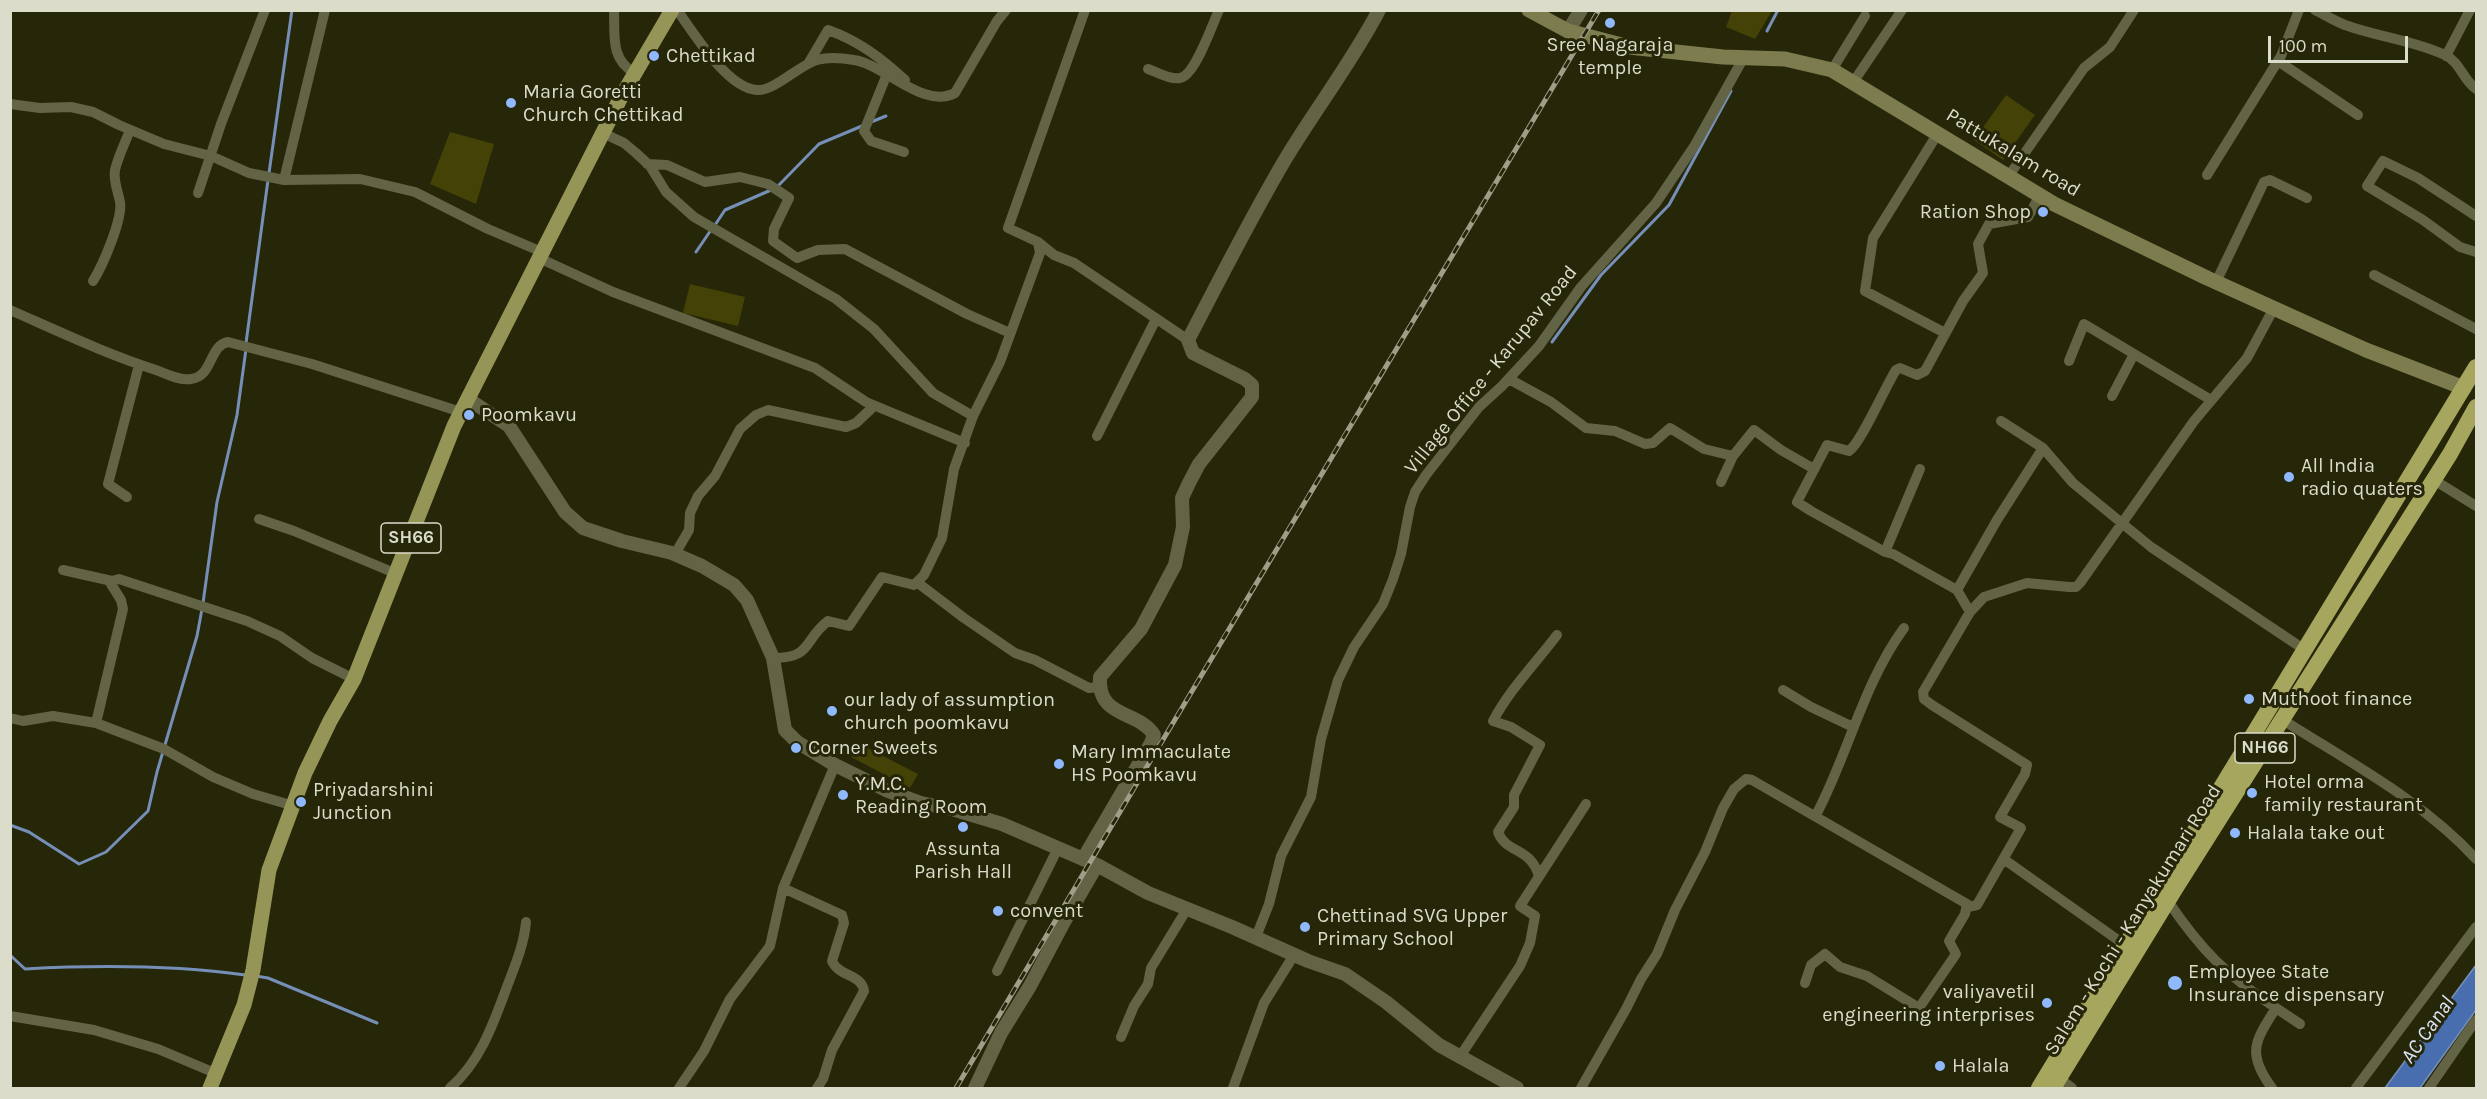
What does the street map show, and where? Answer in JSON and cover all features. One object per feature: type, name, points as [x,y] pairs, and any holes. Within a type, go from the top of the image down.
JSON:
[{"type":"highway","points":[[2039,1089],[2476,367]]},
{"type":"highway","name":"Salem - Kochi - Kanyakumari Road","points":[[2061,1085],[2168,901],[2434,480],[2476,407]]},
{"type":"main road","name":"SH66","points":[[210,1089],[244,1005],[253,970],[269,870],[305,773],[330,720],[354,679],[465,406],[603,133],[672,10]]},
{"type":"main road","name":"Pattukalam road","points":[[1529,10],[1568,31],[1629,47],[1723,57],[1785,59],[1832,69],[2008,177],[2099,226],[2397,363],[2464,388]]},
{"type":"street","points":[[198,193],[265,10]]},
{"type":"street","points":[[284,180],[325,10]]},
{"type":"street","points":[[614,10],[615,53],[623,65],[635,73]]},
{"type":"street","points":[[677,10],[713,60],[745,86],[756,90],[767,89],[817,60],[832,58],[854,60],[889,71]]},
{"type":"street","points":[[808,64],[828,30],[850,38],[916,91],[929,95],[949,96],[955,93],[997,21],[1006,10]]},
{"type":"street","points":[[1083,859],[1154,735],[1150,728],[1118,711],[1105,701],[1099,687],[1100,677],[1140,629],[1175,564],[1183,527],[1182,498],[1188,483],[1221,434],[1252,397],[1252,385],[1245,379],[1193,352],[1188,340],[1074,263],[1054,255],[1038,242],[1008,228],[1085,10]]},
{"type":"street","points":[[1148,69],[1175,78],[1186,76],[1194,66],[1218,10]]},
{"type":"street","points":[[1188,340],[1238,242],[1281,167],[1379,10]]},
{"type":"street","points":[[1568,31],[1581,10]]},
{"type":"street","points":[[1854,81],[1902,10]]},
{"type":"street","points":[[2008,177],[2084,68],[2110,47],[2134,10]]},
{"type":"street","points":[[2207,176],[2278,61],[2299,10]]},
{"type":"street","points":[[2315,10],[2345,25],[2406,41],[2446,56],[2456,64],[2469,84],[2476,89]]},
{"type":"street","points":[[2446,56],[2470,10]]},
{"type":"street","points":[[1832,69],[1865,16]]},
{"type":"street","name":"Village Office - Karupav Road","points":[[1256,937],[1269,904],[1281,855],[1311,797],[1321,739],[1333,692],[1348,658],[1383,604],[1401,554],[1410,507],[1416,492],[1426,475],[1479,407],[1539,346],[1589,279],[1662,196],[1695,145],[1744,57]]},
{"type":"street","points":[[2278,61],[2358,115]]},
{"type":"street","points":[[889,71],[864,131],[871,141],[904,152]]},
{"type":"street","points":[[10,104],[40,108],[71,107],[93,112],[130,130],[179,149],[211,156],[249,172],[284,180],[360,179],[415,192],[613,292],[815,368],[874,405],[965,443]]},
{"type":"street","points":[[93,281],[101,269],[117,220],[121,203],[116,191],[115,171],[130,130]]},
{"type":"street","points":[[603,133],[624,143],[647,164],[666,192],[680,206],[717,231],[836,299],[874,329],[933,393],[973,416]]},
{"type":"street","points":[[1938,133],[1874,238],[1865,291],[1945,333]]},
{"type":"street","points":[[2476,216],[2418,178],[2383,161],[2367,186],[2424,220],[2460,247],[2476,252]]},
{"type":"street","points":[[647,164],[667,165],[705,182],[740,177],[768,184],[789,198],[774,229],[773,242],[796,258],[818,250],[845,249],[967,314],[1010,333]]},
{"type":"street","points":[[2217,282],[2264,182],[2270,180],[2307,198]]},
{"type":"street","points":[[1970,612],[1957,590],[1811,512],[1797,502],[1827,445],[1846,451],[1852,450],[1858,442],[1881,394],[1896,370],[1900,368],[1917,375],[1925,371],[1963,301],[1983,273],[1978,244],[1989,224],[2028,217],[2040,195]]},
{"type":"street","points":[[773,658],[789,658],[801,653],[828,621],[849,626],[882,578],[914,585],[918,583],[942,538],[954,470],[973,416],[1000,362],[1040,253],[1038,242]]},
{"type":"street","points":[[2374,275],[2476,329]]},
{"type":"street","points":[[1805,983],[1811,964],[1825,954],[1839,967],[1867,976],[1918,1008],[1956,954],[1949,941],[1968,907],[1977,905],[2020,828],[2000,817],[2025,774],[2027,765],[1932,705],[1923,696],[1970,612],[1984,597],[2027,583],[2076,586],[2211,400],[2247,358],[2274,308]]},
{"type":"street","points":[[10,310],[139,365],[182,379],[200,377],[218,348],[222,343],[228,342],[465,406],[510,426],[552,494],[571,519],[583,528],[675,554],[702,566],[734,585],[747,600],[773,658],[785,730],[797,742],[835,765],[899,795],[921,803],[986,818],[1097,865],[1148,893],[1344,974],[1386,1002],[1401,1016],[1498,1085],[1517,1089]]},
{"type":"street","points":[[1097,436],[1156,319]]},
{"type":"street","points":[[2069,361],[2084,324],[2211,400]]},
{"type":"street","points":[[2112,396],[2134,354]]},
{"type":"street","points":[[128,497],[108,484],[139,365]]},
{"type":"street","points":[[1509,379],[1551,402],[1586,428],[1615,431],[1645,444],[1653,443],[1670,428],[1704,449],[1733,456]]},
{"type":"street","points":[[675,554],[688,530],[690,513],[698,496],[715,476],[740,429],[756,415],[768,410],[846,427],[856,423],[874,405]]},
{"type":"street","points":[[2001,421],[2043,448],[2073,483],[2167,558],[2305,650]]},
{"type":"street","points":[[1721,482],[1733,456],[1754,430],[1780,450],[1814,469]]},
{"type":"street","points":[[1957,590],[1997,520],[2043,448]]},
{"type":"street","points":[[1885,552],[1920,469]]},
{"type":"street","points":[[2434,480],[2476,506]]},
{"type":"street","points":[[259,519],[294,531],[397,574]]},
{"type":"street","points":[[63,570],[112,581],[124,579],[174,598],[247,621],[280,636],[312,658],[354,679]]},
{"type":"street","points":[[96,723],[123,609],[121,600],[111,584],[112,581]]},
{"type":"street","points":[[918,583],[1015,653],[1035,660],[1089,688],[1099,687]]},
{"type":"street","points":[[1816,815],[1853,727],[1894,641],[1904,628]]},
{"type":"street","points":[[1539,876],[1535,863],[1501,840],[1498,832],[1514,807],[1514,795],[1540,745],[1511,728],[1493,722],[1500,708],[1527,670],[1557,635]]},
{"type":"street","points":[[1783,690],[1811,707],[1853,727]]},
{"type":"street","points":[[10,718],[23,721],[53,716],[96,723],[165,748],[213,777],[294,806]]},
{"type":"street","points":[[2283,720],[2396,792],[2464,846],[2476,859]]},
{"type":"street","points":[[679,1089],[704,1051],[730,999],[770,946],[783,888],[835,765]]},
{"type":"street","points":[[1581,1089],[1657,954],[1723,808],[1741,781],[1752,780],[1816,815],[1964,902],[1968,907]]},
{"type":"street","points":[[1459,1058],[1520,966],[1530,943],[1535,916],[1520,906],[1586,804]]},
{"type":"street","points":[[997,971],[1058,848]]},
{"type":"street","points":[[2004,860],[2125,945]]},
{"type":"street","points":[[975,1089],[1001,1033],[1030,986],[1097,865]]},
{"type":"street","points":[[783,888],[842,915],[844,923],[832,961],[836,969],[860,981],[864,986],[864,991],[832,1050],[823,1080],[817,1089]]},
{"type":"street","points":[[2168,901],[2192,936],[2217,964],[2300,1024]]},
{"type":"street","points":[[1121,1037],[1134,1006],[1148,984],[1151,968],[1186,909]]},
{"type":"street","points":[[450,1089],[463,1076],[489,1035],[522,948],[526,922]]},
{"type":"street","points":[[2356,1089],[2476,927]]},
{"type":"street","points":[[1233,1089],[1264,1004],[1294,955]]},
{"type":"street","points":[[2272,1089],[2256,1055],[2257,1039],[2276,1008]]},
{"type":"street","points":[[10,1016],[94,1030],[158,1049],[215,1073]]},
{"type":"street","points":[[2429,1089],[2476,1020]]},
{"type":"shaded area","points":[[1732,10],[1772,11],[1755,39],[1726,27]]},
{"type":"shaded area","points":[[2006,95],[2035,115],[2003,160],[1974,140]]},
{"type":"shaded area","points":[[450,132],[494,144],[476,204],[430,184]]},
{"type":"shaded area","points":[[690,284],[745,297],[738,326],[683,313]]},
{"type":"shaded area","points":[[858,743],[918,774],[910,788],[851,757]]},
{"type":"water","name":"AC Canal","points":[[2476,965],[2476,1010],[2420,1088],[2385,1088]]},
{"type":"waterway","points":[[269,173],[292,10]]},
{"type":"waterway","points":[[1767,31],[1778,10]]},
{"type":"waterway","points":[[1552,342],[1601,275],[1669,205],[1731,91]]},
{"type":"waterway","points":[[871,122],[886,116]]},
{"type":"waterway","points":[[777,187],[819,144],[862,126]]},
{"type":"waterway","points":[[246,343],[268,180]]},
{"type":"waterway","points":[[715,225],[725,210],[771,190]]},
{"type":"waterway","points":[[696,252],[711,230]]},
{"type":"waterway","points":[[203,603],[217,502],[237,415],[246,349]]},
{"type":"waterway","points":[[10,825],[29,832],[79,864],[106,852],[148,811],[157,772],[197,636],[202,609]]},
{"type":"waterway","points":[[10,955],[25,969],[135,967],[190,969],[245,975]]},
{"type":"waterway","points":[[256,976],[268,978],[377,1023]]},
{"type":"railway","points":[[956,1088],[1599,10]]},
{"type":"place","name":"Sree Nagaraja temple","points":[[1610,23]]},
{"type":"place","name":"Chettikad","points":[[654,56]]},
{"type":"place","name":"Maria Goretti Church Chettikad","points":[[511,103]]},
{"type":"place","name":"Ration Shop","points":[[2043,212]]},
{"type":"place","name":"Poomkavu","points":[[469,415]]},
{"type":"place","name":"All India radio quaters","points":[[2289,477]]},
{"type":"place","name":"Muthoot finance","points":[[2249,699]]},
{"type":"place","name":"our lady of assumption church poomkavu","points":[[832,711]]},
{"type":"place","name":"Corner Sweets","points":[[796,748]]},
{"type":"place","name":"Mary Immaculate HS Poomkavu","points":[[1059,764]]},
{"type":"place","name":"Hotel orma family restaurant","points":[[2252,793]]},
{"type":"place","name":"Y.M.C. Reading Room","points":[[843,795]]},
{"type":"place","name":"Priyadarshini Junction","points":[[301,802]]},
{"type":"place","name":"Assunta Parish Hall","points":[[963,827]]},
{"type":"place","name":"Halala take out","points":[[2235,833]]},
{"type":"place","name":"convent","points":[[998,911]]},
{"type":"place","name":"Chettinad SVG Upper Primary School","points":[[1305,927]]},
{"type":"place","name":"Employee State Insurance dispensary","points":[[2175,983]]},
{"type":"place","name":"valiyavetil engineering interprises","points":[[2047,1003]]},
{"type":"place","name":"Halala","points":[[1940,1066]]}]
